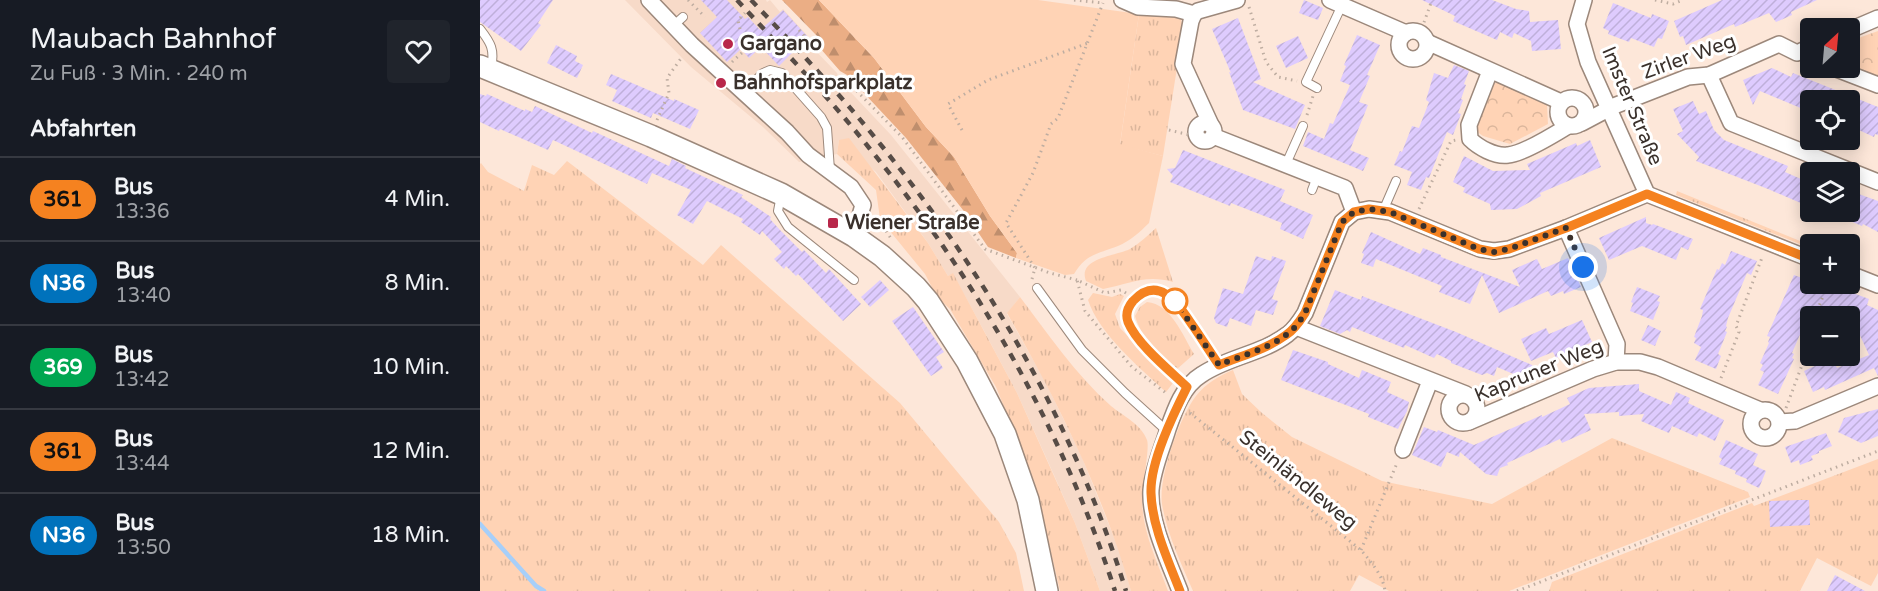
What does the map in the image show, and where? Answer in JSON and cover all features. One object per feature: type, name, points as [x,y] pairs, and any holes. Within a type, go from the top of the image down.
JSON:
[{"type":"street","points":[[1237,0],[1202,9],[1194,14],[1191,21],[1183,64],[1208,133],[1286,164],[1315,183],[1345,188],[1354,212]]},
{"type":"street","name":"Imster Straße","points":[[1584,0],[1577,24],[1588,62],[1647,194]]},
{"type":"street","points":[[1116,2],[1138,7],[1176,9],[1194,14]]},
{"type":"street","points":[[1336,2],[1406,33]]},
{"type":"street","points":[[656,3],[678,21],[692,45],[787,132],[808,155],[851,187],[863,205],[854,236]]},
{"type":"street","points":[[1860,26],[1878,18]]},
{"type":"street","points":[[1424,35],[1427,48],[1423,56],[1414,60],[1401,54],[1399,39],[1411,31],[1420,33],[1424,35],[1490,71],[1561,102]]},
{"type":"street","name":"Zirler Weg","points":[[1490,71],[1469,125],[1470,139],[1478,147],[1501,155],[1509,155],[1608,109],[1688,77],[1709,75],[1779,44],[1800,51]]},
{"type":"street","points":[[485,68],[651,136],[781,194],[854,236],[882,256],[922,294],[967,361],[1005,434],[1028,500],[1047,591]]},
{"type":"street","points":[[1709,75],[1731,123],[1878,182]]},
{"type":"street","points":[[1860,78],[1878,85]]},
{"type":"street","points":[[1574,98],[1582,102],[1586,115],[1575,124],[1563,124],[1558,116],[1558,106],[1561,102],[1574,98]]},
{"type":"street","points":[[1180,591],[1155,522],[1151,492],[1155,468],[1179,404],[1187,387],[1200,375],[1219,365],[1249,357],[1288,335],[1296,327],[1305,313],[1342,222],[1354,212],[1369,209],[1383,211],[1479,249],[1494,252],[1509,249],[1566,228],[1647,194],[1800,255]]},
{"type":"street","points":[[1566,228],[1617,344],[1616,362]]},
{"type":"street","points":[[1860,278],[1878,285]]},
{"type":"street","name":"Kapruner Weg","points":[[1296,327],[1466,394]]},
{"type":"street","name":"Kapruner Weg","points":[[1469,422],[1593,369],[1616,362],[1640,362],[1658,367],[1760,410]]},
{"type":"street","points":[[1403,450],[1430,381]]},
{"type":"street","points":[[1780,422],[1795,421],[1878,386]]},
{"type":"street","points":[[1466,394],[1474,399],[1477,407],[1476,416],[1469,422],[1459,423],[1451,417],[1450,403],[1457,396],[1466,394]]},
{"type":"street","points":[[1760,410],[1772,411],[1780,422],[1771,437],[1761,438],[1753,432],[1750,423],[1754,413],[1760,410]]},
{"type":"lane","points":[[1317,88],[1306,82],[1336,2]]},
{"type":"lane","points":[[480,29],[488,38],[494,54],[485,68]]},
{"type":"lane","points":[[744,92],[763,73],[770,70],[782,73],[828,128],[830,171]]},
{"type":"lane","points":[[1286,164],[1303,126]]},
{"type":"lane","points":[[1383,211],[1396,181]]},
{"type":"lane","points":[[781,194],[778,211],[788,227],[854,280]]},
{"type":"lane","points":[[1037,288],[1082,350],[1168,432]]},
{"type":"lane","points":[[1187,387],[1135,335],[1126,319],[1128,308],[1143,293],[1154,290],[1165,293],[1175,302],[1219,365]]},
{"type":"path","points":[[688,0],[705,17]]},
{"type":"path","points":[[1074,0],[1116,2]]},
{"type":"path","points":[[1247,0],[1266,62],[1278,77],[1306,82]]},
{"type":"path","points":[[1424,35],[1432,0]]},
{"type":"path","points":[[1655,0],[1673,4],[1683,0]]},
{"type":"path","points":[[1035,268],[1006,223],[1033,173],[1051,124],[1058,118],[1103,3]]},
{"type":"path","points":[[740,29],[738,20],[745,13]]},
{"type":"path","points":[[799,30],[809,41]]},
{"type":"path","points":[[962,130],[948,104],[988,80],[1088,42]]},
{"type":"path","points":[[651,136],[669,93],[667,78],[692,45]]},
{"type":"path","points":[[730,64],[746,49]]},
{"type":"path","points":[[834,81],[838,77],[843,77],[902,137],[985,249],[1035,268],[1077,280],[1105,293],[1121,290],[1135,299]]},
{"type":"path","points":[[1303,126],[1317,88]]},
{"type":"path","points":[[1169,130],[1208,133]]},
{"type":"path","points":[[1413,222],[1447,150]]},
{"type":"path","points":[[1716,392],[1739,332],[1736,326],[1768,242]]},
{"type":"path","name":"Steinländleweg","points":[[1077,280],[1085,311],[1132,367],[1361,550],[1380,576],[1385,591]]},
{"type":"path","points":[[1780,422],[1801,366]]},
{"type":"path","points":[[1361,550],[1403,450]]},
{"type":"path","points":[[1517,591],[1878,451]]},
{"type":"shaded area","points":[[625,0],[766,0],[767,2],[770,0],[780,12],[783,9],[813,42],[810,45],[891,135],[1020,297],[1007,314],[1043,377],[1081,455],[1121,555],[1131,591],[1100,591],[1075,523],[1054,475],[1017,393],[983,329],[953,274],[948,276],[928,243],[876,172],[839,140],[837,154],[799,162],[763,127],[691,67]]},
{"type":"green space","points":[[782,0],[819,0],[874,58],[926,127],[954,157],[990,216],[1017,253],[1016,258],[988,247],[963,210],[906,138],[847,75],[840,71],[820,48],[818,37]]},
{"type":"green space","points":[[819,0],[1038,0],[1139,14],[1120,144],[1163,156],[1149,223],[1127,242],[1088,258],[1074,274],[1065,275],[1016,258],[1017,253],[990,216],[954,157],[926,127],[874,58]]},
{"type":"green space","points":[[1139,14],[1173,14],[1181,19],[1183,30],[1163,156],[1120,145]]},
{"type":"green space","points":[[1878,31],[1878,77],[1860,69],[1860,37]]},
{"type":"green space","points":[[1493,83],[1539,99],[1547,105],[1548,124],[1510,144],[1483,136],[1476,131],[1481,101]]},
{"type":"green space","points":[[849,138],[928,243],[948,276],[953,273],[1017,393],[1075,523],[1100,591],[1060,591],[1034,481],[996,387],[950,309],[937,297],[925,274],[880,219],[876,190],[837,154],[839,140]]},
{"type":"green space","points":[[567,161],[703,265],[721,245],[900,403],[999,522],[1016,553],[1024,591],[480,591],[480,164],[488,172],[524,191],[532,165],[554,175]]},
{"type":"green space","points":[[1677,191],[1800,241],[1800,244],[1676,195]]},
{"type":"green space","points":[[1156,228],[1173,282],[1146,279],[1103,289],[1086,281],[1087,267],[1092,263],[1130,249]]},
{"type":"green space","points":[[1093,293],[1112,297],[1120,294],[1124,296],[1115,314],[1120,328],[1173,383],[1166,392],[1121,350],[1101,325],[1088,300]]},
{"type":"green space","points":[[1020,297],[1086,381],[1144,434],[1148,444],[1142,493],[1143,511],[1151,546],[1168,591],[1131,591],[1107,519],[1078,449],[1007,313]]},
{"type":"green space","points":[[1147,302],[1163,308],[1170,315],[1194,354],[1176,370],[1152,346],[1138,324],[1135,316],[1140,307]]},
{"type":"green space","points":[[1233,370],[1242,394],[1292,437],[1382,481],[1492,504],[1612,438],[1748,492],[1750,497],[1509,591],[1389,591],[1359,575],[1350,591],[1193,591],[1164,515],[1163,479],[1177,432],[1190,405],[1208,384]]},
{"type":"green space","points":[[1878,459],[1878,573],[1871,586],[1817,558],[1800,591],[1549,591],[1552,582],[1752,503],[1754,506]]},
{"type":"building","points":[[480,0],[553,0],[538,23],[541,25],[521,51],[480,22]]},
{"type":"building","points":[[701,0],[727,0],[745,19],[748,17],[760,30],[783,10],[808,37],[779,66],[761,47],[749,58],[741,49],[727,62],[700,33],[717,17]]},
{"type":"building","points":[[1304,0],[1323,8],[1318,20],[1299,13]]},
{"type":"building","points":[[1422,0],[1492,0],[1529,11],[1530,22],[1558,20],[1561,49],[1532,51],[1531,41],[1514,33],[1512,38],[1500,32],[1497,40],[1453,21],[1455,16]]},
{"type":"building","points":[[1722,0],[1817,0],[1776,22],[1769,13],[1735,27],[1734,24],[1686,45],[1674,21]]},
{"type":"building","points":[[1613,3],[1651,18],[1652,14],[1669,21],[1662,39],[1658,38],[1654,47],[1631,38],[1629,42],[1608,34],[1609,31],[1603,28]]},
{"type":"building","points":[[1238,18],[1261,79],[1253,82],[1305,105],[1295,129],[1243,110],[1229,72],[1231,73],[1212,29]]},
{"type":"building","points":[[1357,35],[1380,45],[1367,75],[1370,76],[1359,102],[1368,105],[1350,150],[1369,158],[1363,171],[1303,146],[1308,132],[1324,139],[1330,123],[1333,124],[1350,85],[1340,81]]},
{"type":"building","points":[[1298,36],[1308,58],[1286,68],[1276,46]]},
{"type":"building","points":[[556,45],[577,56],[575,61],[583,65],[577,78],[547,63]]},
{"type":"building","points":[[1454,65],[1469,71],[1458,113],[1461,114],[1453,135],[1447,132],[1429,178],[1426,177],[1421,190],[1407,185],[1412,172],[1394,165],[1400,151],[1402,152],[1412,126],[1419,128],[1429,102],[1426,100],[1434,73],[1448,78]]},
{"type":"building","points":[[1772,68],[1791,77],[1793,73],[1800,78],[1836,90],[1800,90],[1800,108],[1760,91],[1753,105],[1743,80]]},
{"type":"building","points":[[611,74],[699,110],[690,129],[653,113],[651,118],[612,101],[617,90],[606,85]]},
{"type":"building","points":[[480,94],[486,96],[487,94],[525,111],[525,109],[532,112],[535,106],[669,166],[672,159],[686,166],[685,168],[743,195],[741,197],[771,217],[770,219],[780,230],[826,273],[829,269],[861,304],[843,321],[798,274],[796,276],[786,266],[784,269],[774,259],[782,252],[762,231],[760,235],[741,222],[743,219],[707,201],[693,224],[677,215],[691,190],[652,173],[647,184],[553,140],[548,150],[480,122]]},
{"type":"building","points":[[1860,100],[1878,107],[1878,135],[1875,134],[1874,137],[1860,131]]},
{"type":"building","points":[[1693,101],[1699,114],[1706,111],[1714,130],[1724,140],[1788,166],[1785,172],[1800,179],[1800,203],[1696,161],[1699,157],[1677,134],[1683,131],[1673,109]]},
{"type":"building","points":[[1590,140],[1601,167],[1540,193],[1541,196],[1517,209],[1491,210],[1490,204],[1463,192],[1465,188],[1453,182],[1464,156],[1493,171],[1530,170],[1527,164],[1576,143],[1577,146]]},
{"type":"building","points":[[1183,150],[1285,190],[1280,201],[1313,215],[1303,239],[1280,229],[1282,223],[1231,203],[1230,206],[1170,182],[1173,176],[1167,169],[1175,168]]},
{"type":"building","points":[[1860,194],[1878,201],[1878,232],[1863,224],[1862,226],[1852,222],[1860,222]]},
{"type":"building","points":[[1646,217],[1646,223],[1693,239],[1688,250],[1681,247],[1676,260],[1642,246],[1609,260],[1599,238]]},
{"type":"building","points":[[1371,232],[1420,254],[1423,248],[1520,287],[1512,270],[1537,259],[1542,269],[1568,258],[1581,287],[1564,294],[1563,291],[1551,296],[1548,291],[1499,313],[1482,275],[1470,304],[1439,292],[1442,286],[1376,259],[1373,267],[1361,263],[1364,254],[1362,253]]},
{"type":"building","points":[[1731,251],[1757,261],[1751,275],[1747,273],[1728,318],[1725,331],[1727,332],[1718,354],[1721,356],[1716,369],[1695,360],[1701,347],[1694,343],[1696,338],[1694,337],[1702,316],[1703,310],[1700,309],[1717,269],[1719,270],[1722,263],[1725,265]]},
{"type":"building","points":[[1256,256],[1271,261],[1272,256],[1286,261],[1272,299],[1278,301],[1273,315],[1256,310],[1251,326],[1230,318],[1227,327],[1216,323],[1214,318],[1223,288],[1243,294]]},
{"type":"building","points":[[1794,275],[1800,277],[1800,294],[1856,294],[1869,299],[1867,305],[1878,310],[1878,376],[1874,368],[1825,390],[1824,387],[1813,392],[1804,371],[1815,366],[1836,366],[1837,368],[1860,366],[1860,359],[1869,355],[1860,335],[1860,306],[1800,306],[1800,334],[1792,353],[1794,359],[1778,394],[1758,385],[1764,372],[1760,370],[1763,365],[1760,363],[1769,343],[1770,337],[1767,336]]},
{"type":"building","points":[[880,280],[889,290],[870,307],[861,297]]},
{"type":"building","points":[[1637,287],[1660,296],[1653,320],[1630,311]]},
{"type":"building","points":[[1335,290],[1361,300],[1362,296],[1456,332],[1532,365],[1537,374],[1525,379],[1497,367],[1494,376],[1487,373],[1482,375],[1451,363],[1437,354],[1434,358],[1405,345],[1404,348],[1352,327],[1350,332],[1347,330],[1340,334],[1320,326]]},
{"type":"building","points":[[913,307],[944,352],[936,357],[943,368],[931,376],[892,321]]},
{"type":"building","points":[[1582,320],[1592,342],[1556,358],[1553,352],[1531,361],[1521,339],[1546,328],[1549,334]]},
{"type":"building","points":[[1648,325],[1661,331],[1655,346],[1641,340]]},
{"type":"building","points":[[1293,350],[1328,362],[1359,378],[1362,370],[1391,382],[1387,392],[1409,402],[1398,429],[1368,417],[1369,414],[1281,380]]},
{"type":"building","points":[[1639,384],[1639,391],[1671,405],[1676,392],[1690,398],[1688,403],[1724,420],[1715,441],[1699,433],[1697,437],[1672,426],[1669,433],[1641,421],[1644,414],[1619,416],[1619,412],[1584,414],[1591,430],[1562,443],[1560,439],[1507,463],[1508,465],[1500,468],[1497,476],[1486,474],[1460,452],[1459,457],[1447,452],[1441,467],[1412,455],[1424,427],[1437,432],[1438,430],[1474,445],[1570,404],[1567,398],[1589,388]]},
{"type":"building","points":[[1878,409],[1878,436],[1861,443],[1838,432],[1844,418]]},
{"type":"building","points":[[1826,433],[1832,446],[1811,456],[1813,460],[1800,465],[1799,460],[1791,463],[1785,447]]},
{"type":"building","points":[[1726,440],[1758,454],[1753,465],[1766,471],[1759,488],[1735,474],[1736,471],[1719,464],[1722,459],[1719,457]]},
{"type":"building","points":[[1809,500],[1810,525],[1770,527],[1769,501]]},
{"type":"building","points":[[1835,575],[1865,591],[1827,591]]},
{"type":"waterway","points":[[480,524],[536,586],[544,591]]},
{"type":"railway","points":[[737,0],[822,92],[870,149],[909,199],[981,304],[1043,415],[1070,472],[1115,591]]},
{"type":"railway","points":[[751,0],[850,107],[881,145],[920,195],[992,301],[1055,413],[1106,531],[1126,591]]},
{"type":"bus line","name":"361","points":[[1180,591],[1155,522],[1151,492],[1155,468],[1171,419],[1187,387],[1135,335],[1126,319],[1128,308],[1143,293],[1154,290],[1165,293],[1175,302],[1219,365],[1275,342],[1288,335],[1296,327],[1305,313],[1342,222],[1354,212],[1369,209],[1390,212],[1479,249],[1494,252],[1509,249],[1566,228],[1647,194],[1800,255]]},
{"type":"place","name":"Gargano","points":[[728,44]]},
{"type":"place","name":"Bahnhofsparkplatz","points":[[721,83]]},
{"type":"place","name":"Wiener Straße","points":[[833,223]]},
{"type":"route","points":[[1175,301],[1219,365],[1275,342],[1288,335],[1305,313],[1342,222],[1354,212],[1369,209],[1390,212],[1479,249],[1494,252],[1509,249],[1566,228],[1583,267]]}]
